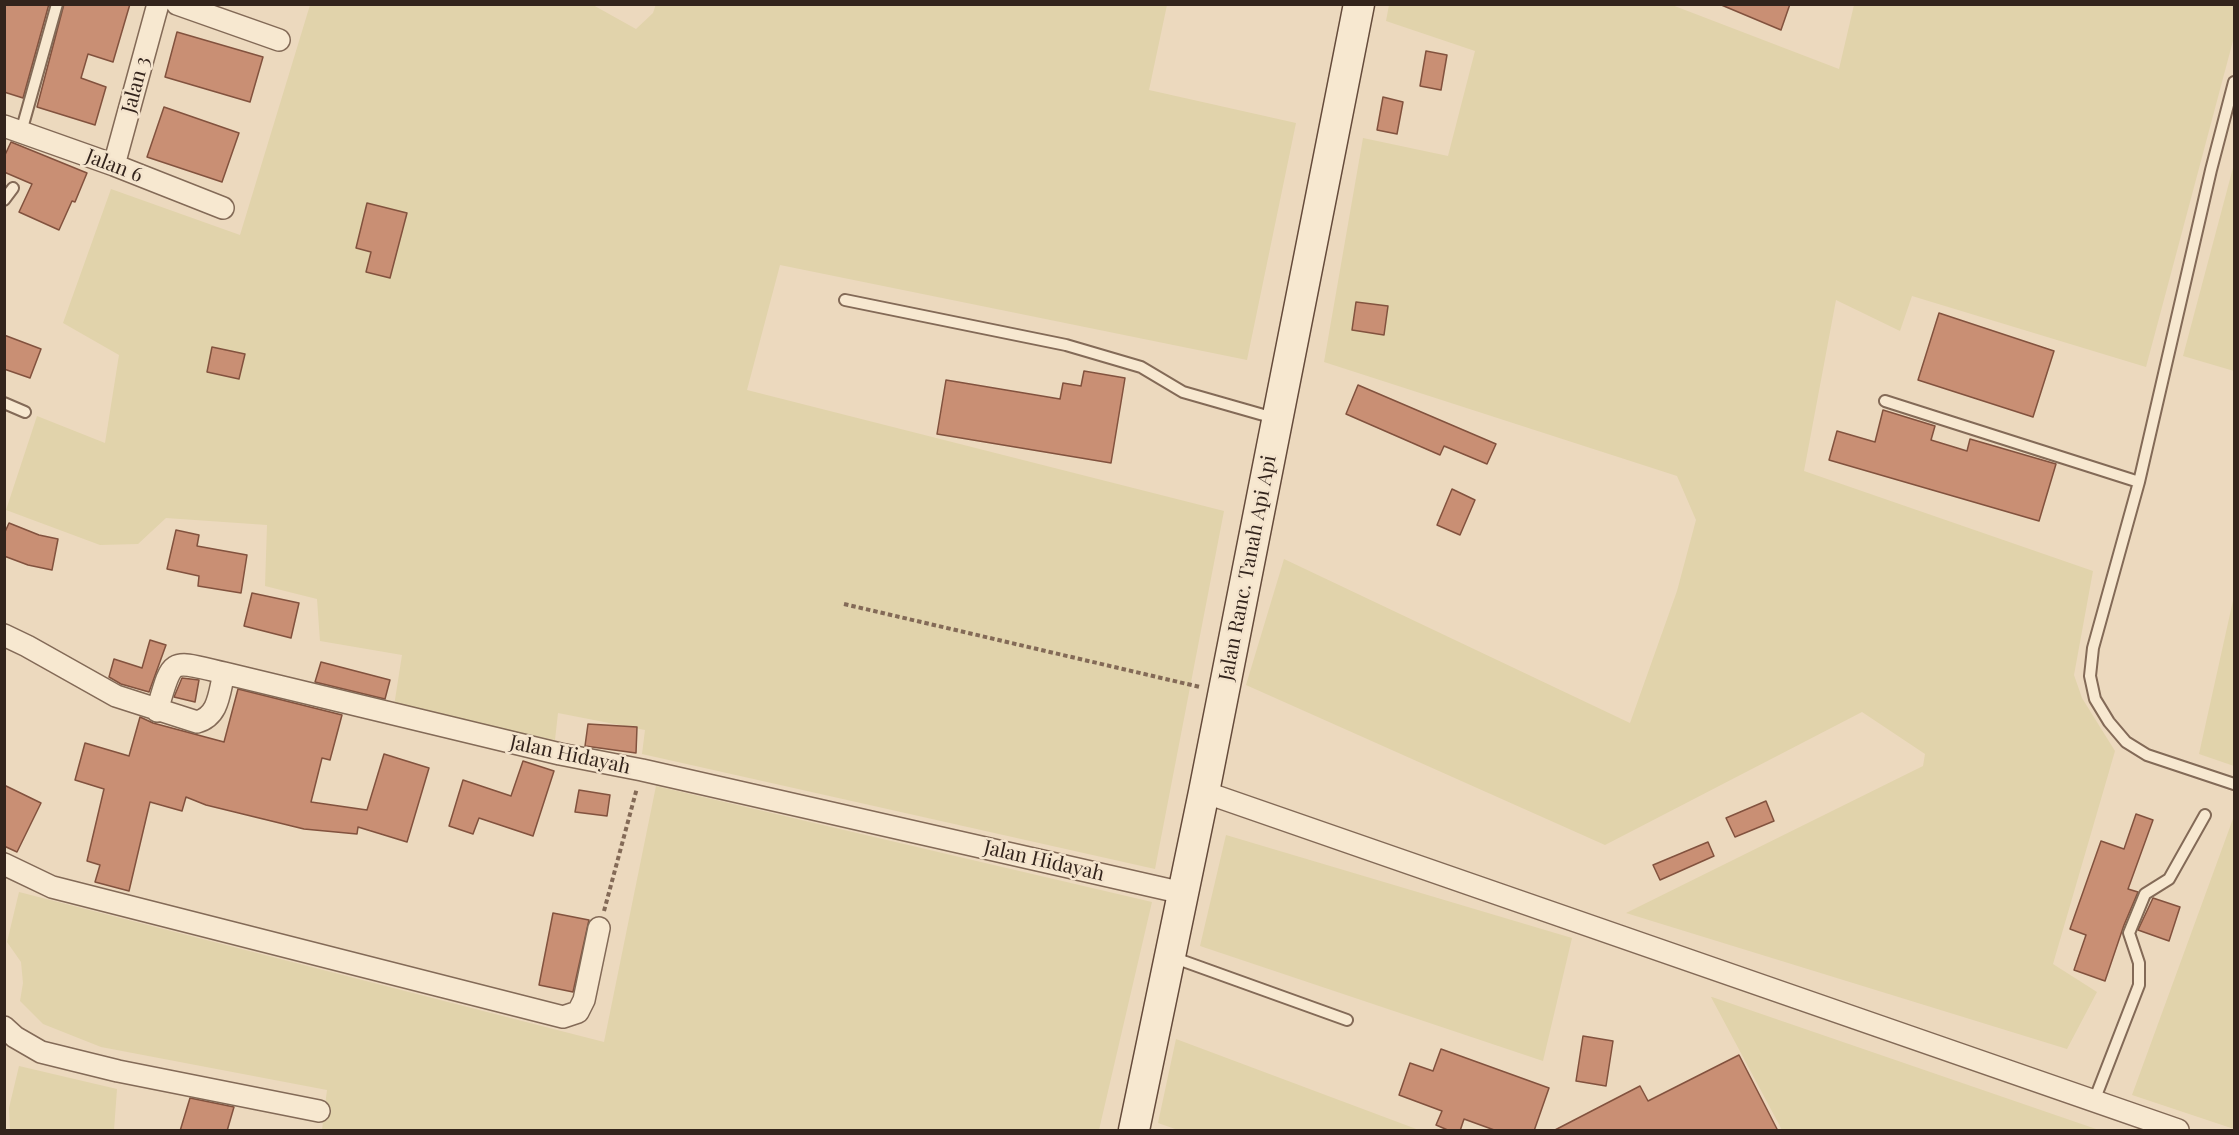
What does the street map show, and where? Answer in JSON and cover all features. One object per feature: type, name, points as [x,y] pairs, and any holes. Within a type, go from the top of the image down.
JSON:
[{"type":"street","name":"Jalan 3","points":[[114,165],[158,4]]},
{"type":"street","points":[[177,4],[279,40]]},
{"type":"street","name":"Jalan Ranc. Tanah Api Api","points":[[1134,1131],[1224,692],[1359,4]]},
{"type":"street","name":"Jalan 6","points":[[13,129],[114,165],[223,208]]},
{"type":"street","points":[[4,635],[116,696],[197,722],[208,719],[214,710],[224,673]]},
{"type":"street","name":"Jalan Hidayah","points":[[157,711],[168,673],[184,663],[561,754],[642,770],[1183,893]]},
{"type":"street","points":[[1204,792],[2178,1131]]},
{"type":"street","points":[[4,864],[52,887],[563,1017],[578,1012],[584,1000],[599,928]]},
{"type":"street","points":[[8,1039],[41,1052],[118,1071],[319,1111]]},
{"type":"lane","points":[[13,129],[57,4]]},
{"type":"lane","points":[[2235,82],[2211,170],[2139,482],[2093,648],[2090,676],[2095,699],[2109,722],[2126,742],[2147,755],[2235,784]]},
{"type":"lane","points":[[4,200],[13,188]]},
{"type":"lane","points":[[845,300],[1066,345],[1141,367],[1183,392],[1278,418]]},
{"type":"lane","points":[[1886,401],[2139,482]]},
{"type":"lane","points":[[4,403],[25,412]]},
{"type":"lane","points":[[2094,1101],[2139,985],[2139,963],[2129,933],[2145,894],[2169,879],[2205,815]]},
{"type":"lane","points":[[1170,956],[1347,1020]]},
{"type":"path","points":[[844,604],[1224,692]]},
{"type":"path","points":[[599,928],[642,770]]},
{"type":"shaded area","points":[[656,4],[1167,5],[1149,90],[1296,123],[1247,360],[780,265],[747,390],[1224,511],[1155,869],[642,754],[645,730],[558,713],[555,740],[394,706],[402,655],[320,641],[317,599],[265,586],[267,525],[166,518],[138,544],[100,545],[6,510],[37,416],[105,443],[119,355],[63,323],[111,189],[240,235],[310,5],[593,5],[636,29],[653,13]]},
{"type":"shaded area","points":[[1389,5],[1672,5],[1839,69],[1854,5],[2234,5],[2234,37],[2146,367],[1912,296],[1900,331],[1836,300],[1804,471],[2093,571],[2074,675],[2082,698],[2115,751],[2053,964],[2097,992],[2067,1049],[1626,913],[1923,766],[1925,754],[1862,712],[1605,845],[1246,685],[1284,559],[1630,723],[1677,591],[1696,520],[1677,476],[1324,362],[1363,138],[1448,156],[1475,51],[1386,21]]},
{"type":"shaded area","points":[[2234,164],[2234,371],[2183,356]]},
{"type":"shaded area","points":[[2234,596],[2234,766],[2199,754]]},
{"type":"shaded area","points":[[656,786],[1152,902],[1099,1130],[322,1130],[327,1090],[101,1047],[43,1024],[20,1001],[23,983],[21,962],[7,942],[19,892],[604,1042]]},
{"type":"shaded area","points":[[2234,816],[2234,1129],[2132,1095]]},
{"type":"shaded area","points":[[1226,835],[1572,938],[1543,1061],[1200,946]]},
{"type":"shaded area","points":[[1712,997],[2099,1130],[1782,1130]]},
{"type":"shaded area","points":[[1176,1039],[1419,1130],[1178,1130],[1158,1123]]},
{"type":"shaded area","points":[[19,1066],[117,1089],[114,1130],[10,1130],[9,1108]]},
{"type":"building","points":[[4,4],[49,4],[23,98],[4,92]]},
{"type":"building","points":[[64,4],[130,4],[113,62],[88,54],[81,78],[106,87],[95,125],[37,107]]},
{"type":"building","points":[[1719,4],[1790,4],[1781,30]]},
{"type":"building","points":[[177,32],[263,57],[250,102],[165,77]]},
{"type":"building","points":[[1426,51],[1447,55],[1441,90],[1420,86]]},
{"type":"building","points":[[1383,97],[1403,102],[1397,134],[1377,130]]},
{"type":"building","points":[[164,107],[239,133],[222,182],[147,157]]},
{"type":"building","points":[[11,142],[87,173],[75,202],[72,201],[59,230],[19,212],[32,184],[4,172],[4,157]]},
{"type":"building","points":[[367,203],[407,213],[390,278],[366,272],[371,252],[356,248]]},
{"type":"building","points":[[1356,302],[1388,306],[1384,335],[1352,330]]},
{"type":"building","points":[[1939,313],[2054,351],[2033,417],[1918,380]]},
{"type":"building","points":[[4,335],[41,349],[30,378],[4,369]]},
{"type":"building","points":[[212,347],[245,354],[239,379],[207,372]]},
{"type":"building","points":[[1084,371],[1125,378],[1111,463],[937,434],[946,380],[1060,399],[1063,383],[1081,386]]},
{"type":"building","points":[[1358,385],[1496,444],[1487,464],[1444,446],[1440,455],[1346,414]]},
{"type":"building","points":[[1883,410],[1935,426],[1931,440],[1967,451],[1970,439],[2056,464],[2039,521],[1829,460],[1837,431],[1875,442]]},
{"type":"building","points":[[1452,489],[1475,500],[1460,535],[1437,525]]},
{"type":"building","points":[[9,523],[39,535],[58,539],[52,570],[28,565],[4,556],[4,534]]},
{"type":"building","points":[[176,530],[199,535],[197,546],[247,555],[241,593],[198,586],[199,576],[167,569]]},
{"type":"building","points":[[252,593],[299,603],[291,638],[244,626]]},
{"type":"building","points":[[150,640],[166,645],[149,692],[121,684],[109,677],[114,659],[142,668]]},
{"type":"building","points":[[321,662],[390,680],[385,699],[315,682]]},
{"type":"building","points":[[182,678],[199,680],[195,702],[174,697]]},
{"type":"building","points":[[238,689],[342,715],[330,760],[322,758],[311,802],[367,810],[384,754],[429,768],[407,842],[358,827],[357,834],[304,829],[206,805],[186,797],[182,811],[150,802],[129,891],[95,882],[100,865],[87,861],[104,789],[75,780],[85,743],[129,756],[140,717],[153,723],[224,742]]},
{"type":"building","points":[[588,724],[637,727],[636,753],[585,746]]},
{"type":"building","points":[[523,761],[554,771],[533,836],[479,818],[473,834],[449,826],[463,780],[511,796]]},
{"type":"building","points":[[4,785],[41,803],[17,852],[4,846]]},
{"type":"building","points":[[579,790],[610,795],[607,816],[575,812]]},
{"type":"building","points":[[1766,801],[1774,821],[1735,837],[1726,818]]},
{"type":"building","points":[[2136,814],[2153,820],[2128,889],[2138,892],[2105,981],[2074,970],[2086,935],[2070,929],[2101,841],[2124,849]]},
{"type":"building","points":[[1708,842],[1714,856],[1660,880],[1653,865]]},
{"type":"building","points":[[2153,898],[2180,907],[2169,941],[2138,930]]},
{"type":"building","points":[[553,913],[589,920],[573,992],[539,985]]},
{"type":"building","points":[[1583,1036],[1613,1041],[1606,1086],[1576,1081]]},
{"type":"building","points":[[1441,1049],[1549,1088],[1534,1131],[1497,1131],[1464,1119],[1460,1131],[1450,1131],[1436,1125],[1442,1111],[1399,1095],[1410,1063],[1433,1071]]},
{"type":"building","points":[[1739,1055],[1778,1131],[1553,1131],[1640,1086],[1648,1101]]},
{"type":"building","points":[[190,1098],[234,1107],[227,1131],[180,1131]]}]
